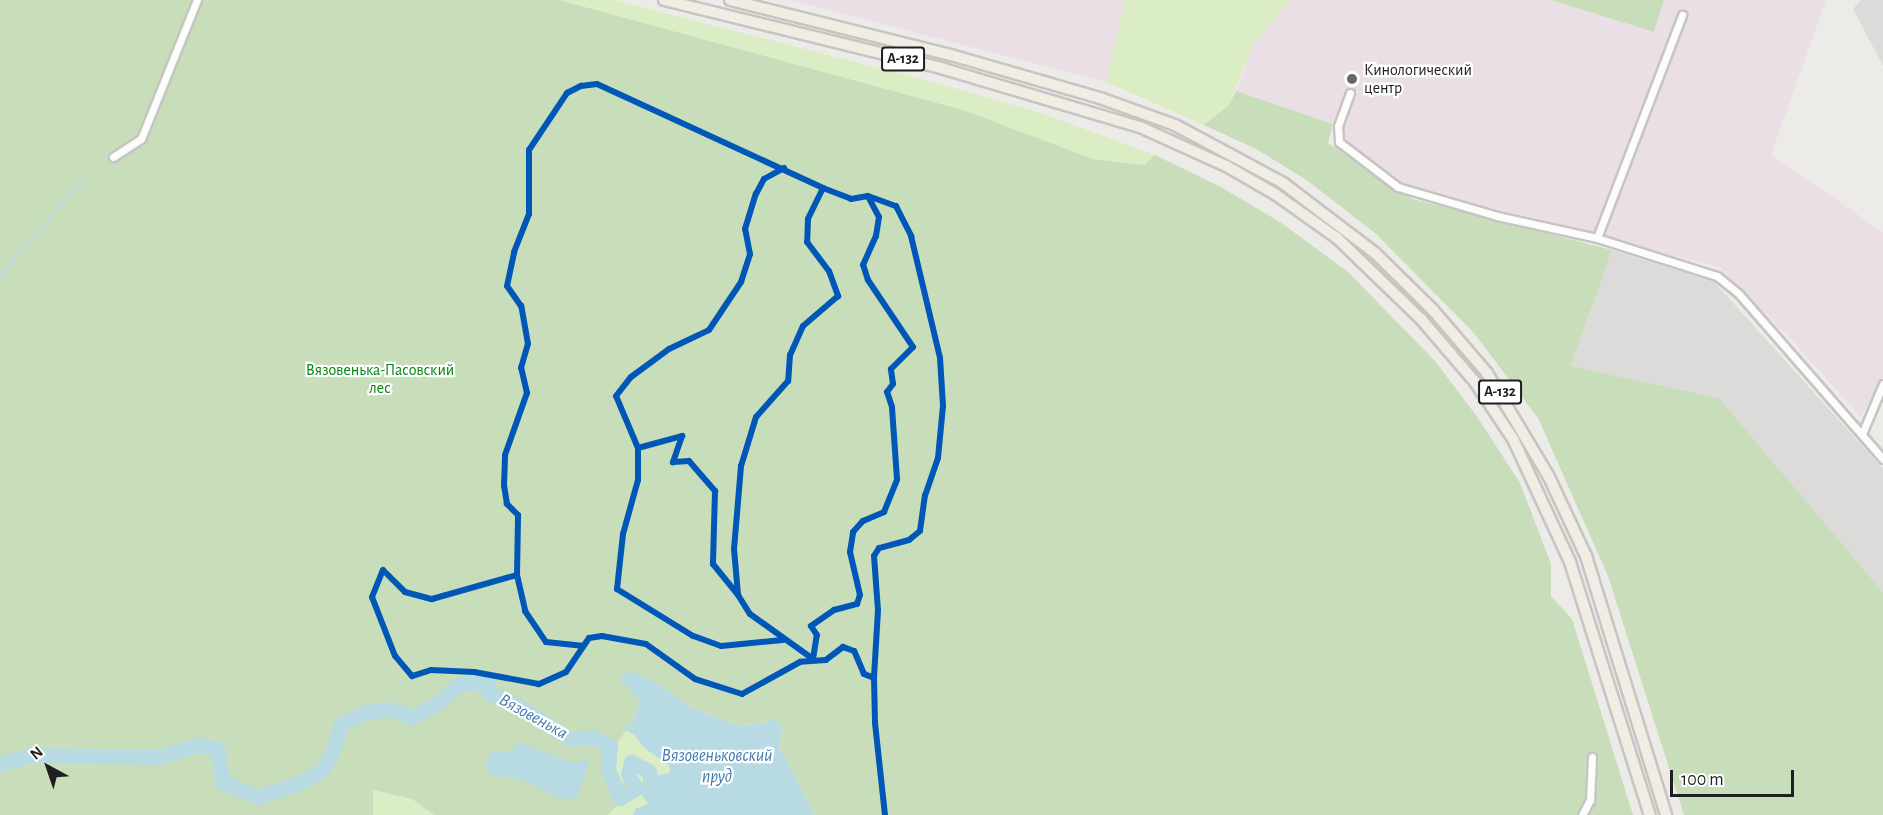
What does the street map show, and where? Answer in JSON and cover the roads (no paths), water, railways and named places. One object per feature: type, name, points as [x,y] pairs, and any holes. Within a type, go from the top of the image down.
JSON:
[{"type":"main road","name":"А-132","points":[[664,0],[944,69],[1140,127],[1228,167],[1275,194],[1337,238],[1392,288],[1453,356],[1513,439],[1570,562],[1650,815]]},
{"type":"main road","name":"А-132","points":[[730,0],[951,55],[1100,98],[1175,125],[1283,183],[1375,253],[1432,309],[1487,374],[1549,477],[1586,556],[1666,815]]},
{"type":"street","points":[[114,157],[141,139],[197,0]]},
{"type":"street","points":[[1597,238],[1682,15]]},
{"type":"street","points":[[1350,93],[1338,126],[1339,142],[1398,187],[1497,216],[1597,238],[1717,276],[1739,294],[1883,459]]},
{"type":"street","points":[[1862,434],[1883,384]]},
{"type":"street","points":[[1582,815],[1590,800],[1592,757]]},
{"type":"water","name":"Вязовеньковский пруд","points":[[637,673],[661,685],[688,706],[735,725],[765,724],[772,717],[782,728],[779,747],[815,815],[633,815],[635,809],[648,804],[642,795],[643,778],[670,773],[669,765],[644,748],[635,735],[624,729],[632,722],[640,701],[620,679],[622,674]]},
{"type":"water","points":[[520,742],[570,762],[590,760],[577,798],[559,799],[526,781],[489,774],[485,767],[492,752],[511,752]]},
{"type":"waterway","points":[[0,276],[83,179]]},
{"type":"waterway","name":"Вязовенька","points":[[0,764],[29,755],[159,757],[196,745],[217,748],[223,782],[258,797],[299,783],[323,769],[335,746],[340,725],[366,712],[390,709],[411,717],[435,705],[459,684],[488,682],[488,693],[514,703],[570,739],[593,737],[610,746],[608,769],[620,798],[636,788],[628,774],[631,762],[649,771],[652,794]]},
{"type":"place","name":"Кинологический центр","points":[[1352,79]]},
{"type":"park label","name":"Вязовенька-Пасовский лес","points":[[380,379]]}]
